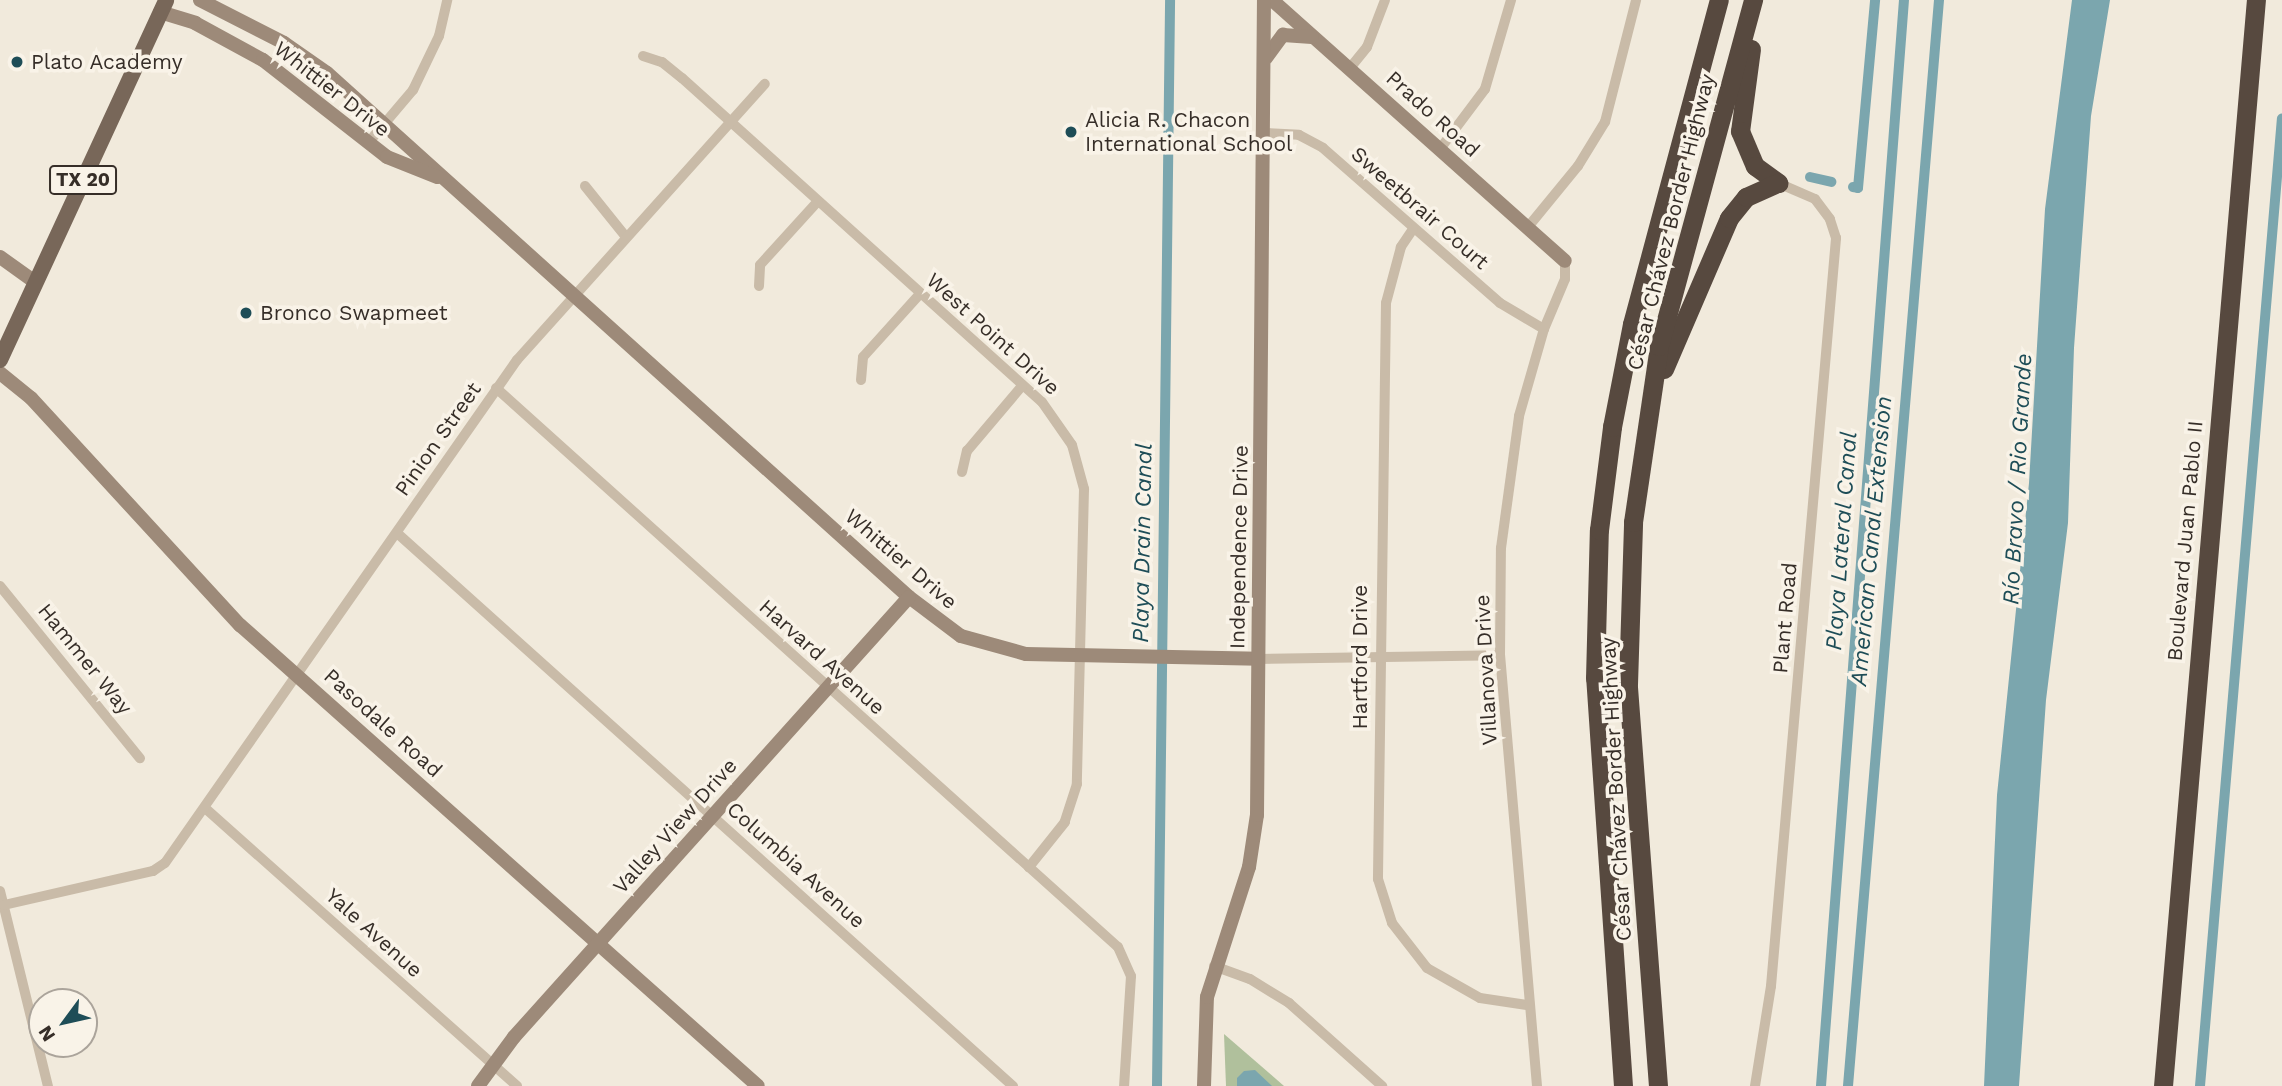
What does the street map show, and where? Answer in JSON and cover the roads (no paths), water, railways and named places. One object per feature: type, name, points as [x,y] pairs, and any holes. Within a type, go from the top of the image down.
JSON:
[{"type":"highway","name":"César Chávez Border Highway","points":[[1623,1086],[1595,678],[1599,530],[1612,427],[1632,324],[1718,0]]},
{"type":"highway","name":"César Chávez Border Highway","points":[[1658,1086],[1628,684],[1631,553],[1644,436],[1659,346],[1753,0]]},
{"type":"highway","points":[[1644,436],[1658,385],[1729,218],[1746,197],[1778,183],[1755,166],[1740,131],[1748,61],[1763,0]]},
{"type":"highway","name":"Boulevard Juan Pablo II","points":[[2163,1086],[2256,0]]},
{"type":"main road","name":"TX 20","points":[[0,360],[163,6]]},
{"type":"street","name":"Whittier Drive","points":[[200,0],[317,65],[909,597],[961,636],[1000,650],[1079,656],[1258,659],[1500,655]]},
{"type":"street","points":[[369,143],[398,114],[426,63],[445,18],[447,0]]},
{"type":"street","name":"Independence Drive","points":[[1204,1086],[1204,1020],[1214,966],[1255,842],[1265,133],[1264,0]]},
{"type":"street","name":"Prado Road","points":[[1272,0],[1565,261]]},
{"type":"street","points":[[1350,68],[1367,47],[1385,0]]},
{"type":"street","points":[[1440,149],[1485,89],[1511,0]]},
{"type":"street","points":[[1528,227],[1578,166],[1605,122],[1636,0]]},
{"type":"street","name":"Whittier Drive","points":[[163,6],[263,60],[369,143],[404,166],[442,178]]},
{"type":"street","points":[[1265,60],[1283,35],[1315,38]]},
{"type":"street","name":"West Point Drive","points":[[643,56],[662,62],[682,78],[1022,386],[1057,420],[1080,466],[1084,489],[1077,784],[1065,822],[1029,867]]},
{"type":"street","name":"Pinion Street","points":[[4,905],[153,871],[165,863],[496,388],[626,237],[765,84]]},
{"type":"street","name":"Sweetbrair Court","points":[[1265,133],[1300,135],[1323,148],[1500,303],[1544,329]]},
{"type":"street","name":"Plant Road","points":[[1755,1086],[1772,972],[1836,238],[1830,219],[1815,199],[1778,183]]},
{"type":"street","points":[[584,186],[626,237]]},
{"type":"street","points":[[759,286],[760,265],[818,201]]},
{"type":"street","name":"Hartford Drive","points":[[1413,229],[1401,247],[1385,303],[1378,657],[1378,879],[1392,923],[1414,955],[1442,981],[1480,998],[1527,1005]]},
{"type":"street","points":[[0,257],[35,282]]},
{"type":"street","name":"Villanova Drive","points":[[1537,1086],[1527,1005],[1500,655],[1501,548],[1518,416],[1544,329],[1565,279],[1565,261]]},
{"type":"street","points":[[861,380],[863,357],[920,294]]},
{"type":"street","name":"Pasodale Road","points":[[0,373],[23,390],[240,625],[758,1086]]},
{"type":"street","points":[[962,472],[967,451],[1022,386]]},
{"type":"street","name":"Harvard Avenue","points":[[496,388],[1122,953],[1131,976],[1124,1086]]},
{"type":"street","name":"Columbia Avenue","points":[[397,533],[1013,1086]]},
{"type":"street","name":"Hammer Way","points":[[0,586],[140,758]]},
{"type":"street","name":"Valley View Drive","points":[[478,1086],[492,1064],[909,597]]},
{"type":"street","name":"Yale Avenue","points":[[205,808],[517,1086]]},
{"type":"street","points":[[0,891],[48,1086]]},
{"type":"street","points":[[1214,966],[1250,979],[1289,1003],[1382,1086]]},
{"type":"water","points":[[2072,0],[2110,0],[2091,116],[2074,348],[2068,523],[2046,700],[2019,1086],[1984,1086],[1997,795],[2029,483],[2045,209]]},
{"type":"water","points":[[1255,1070],[1272,1086],[1237,1086],[1237,1078],[1244,1071]]},
{"type":"waterway","name":"Playa Drain Canal","points":[[1157,1086],[1170,0]]},
{"type":"waterway","points":[[1853,187],[1858,188],[1875,0]]},
{"type":"waterway","name":"Playa Lateral Canal","points":[[1821,1086],[1904,0]]},
{"type":"waterway","name":"American Canal Extension","points":[[1848,1086],[1939,0]]},
{"type":"waterway","points":[[2200,1086],[2282,118]]},
{"type":"waterway","points":[[1810,177],[1831,182]]},
{"type":"place","name":"Plato Academy","points":[[17,62]]},
{"type":"place","name":"Alicia R. Chacon International School","points":[[1071,132]]},
{"type":"place","name":"Bronco Swapmeet","points":[[246,313]]},
{"type":"water label","name":"Río Bravo / Rio Grande","points":[[2018,479]]}]
